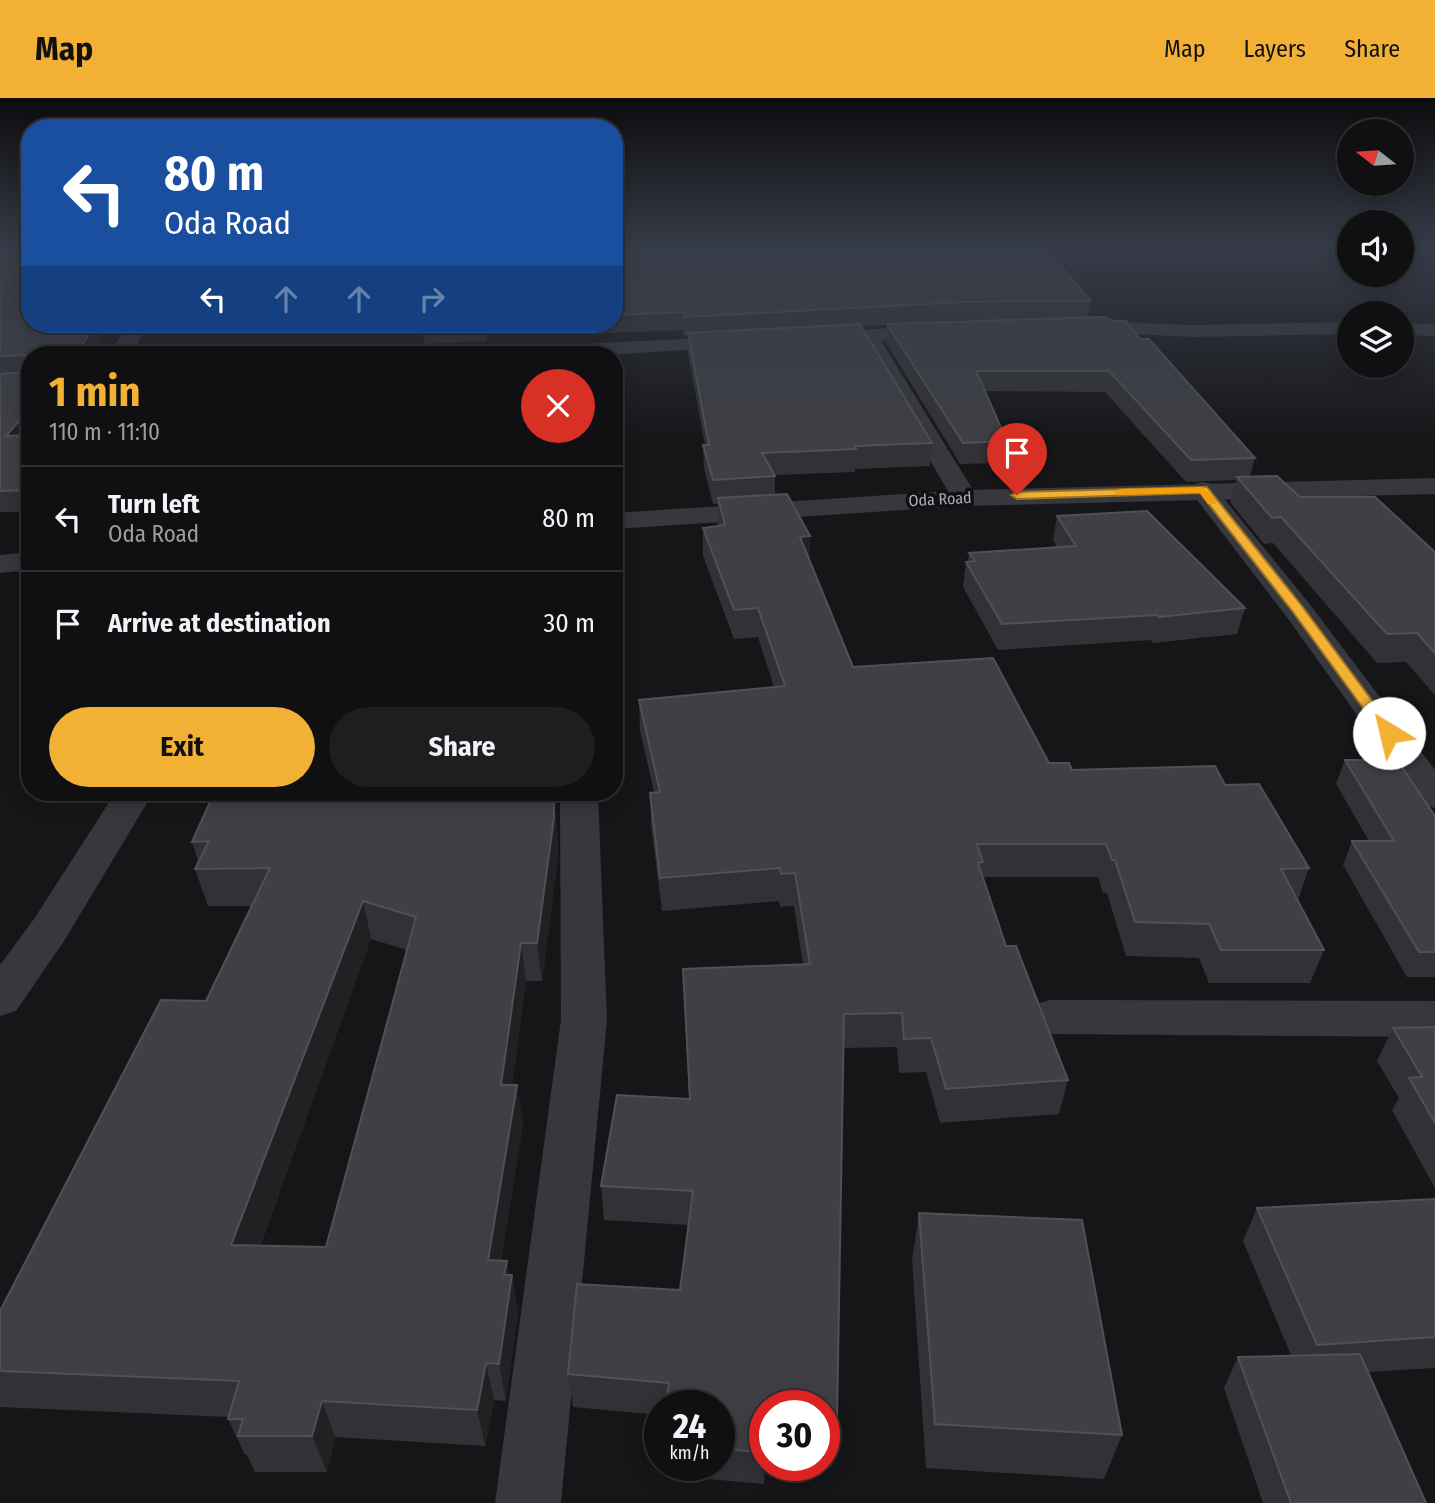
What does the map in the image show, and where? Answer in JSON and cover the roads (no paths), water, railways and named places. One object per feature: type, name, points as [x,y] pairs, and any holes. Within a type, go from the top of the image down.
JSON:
[{"type":"street","points":[[1059,327],[1192,331],[1337,328]]},
{"type":"street","points":[[799,339],[962,328]]},
{"type":"street","points":[[1414,330],[1435,330]]},
{"type":"street","points":[[868,336],[965,498]]},
{"type":"street","points":[[623,348],[758,342]]},
{"type":"street","name":"Oda Road","points":[[623,520],[965,498],[1435,486]]},
{"type":"street","points":[[1203,490],[1297,609],[1435,796]]},
{"type":"street","points":[[0,564],[21,562]]},
{"type":"street","points":[[0,999],[49,930],[129,801]]},
{"type":"street","points":[[528,1503],[583,1020],[579,801]]},
{"type":"street","points":[[1051,1017],[1435,1019]]}]
